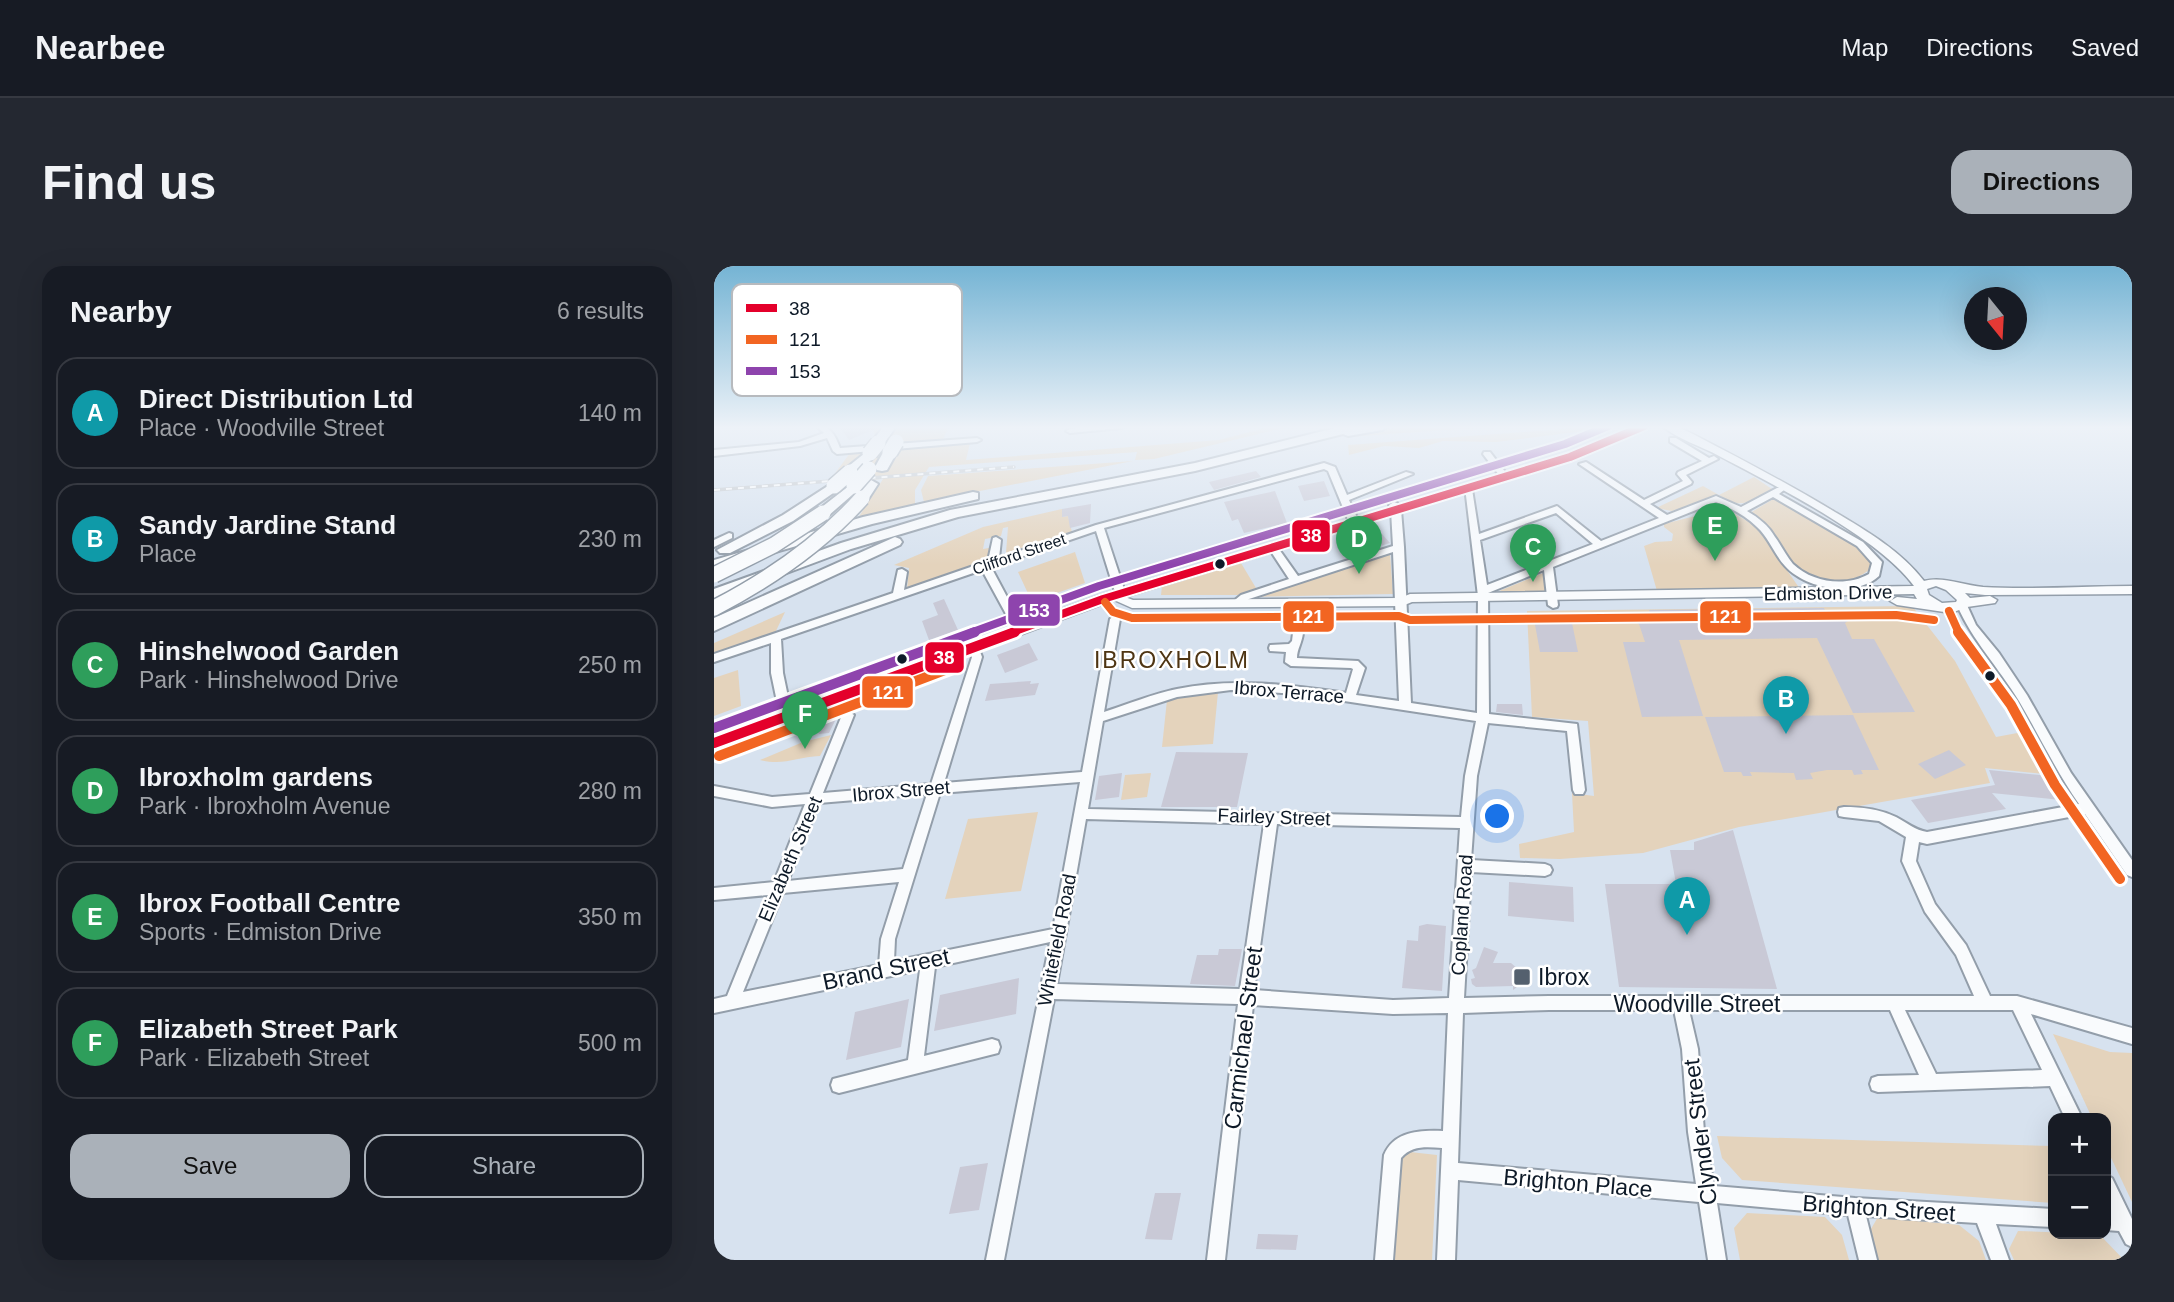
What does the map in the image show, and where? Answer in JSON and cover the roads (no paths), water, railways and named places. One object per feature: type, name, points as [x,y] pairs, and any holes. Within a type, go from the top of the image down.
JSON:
[{"type":"highway","points":[[714,615],[781,575],[808,555],[830,532],[865,472]]},
{"type":"highway","points":[[714,575],[774,545],[823,513],[870,472]]},
{"type":"highway","points":[[714,555],[799,511],[834,486],[872,484],[874,472]]},
{"type":"highway","points":[[714,565],[903,511],[1102,472]]},
{"type":"highway","points":[[714,586],[831,543],[934,512],[1125,472]]},
{"type":"highway","points":[[714,595],[810,558],[901,528],[990,505],[1169,472]]},
{"type":"highway","points":[[714,625],[894,543],[956,521],[1050,495]]},
{"type":"highway","points":[[714,608],[777,573],[830,532]]},
{"type":"main road","points":[[1395,507],[1521,472]]},
{"type":"main road","points":[[1756,472],[1778,491],[1868,537],[1903,563],[1951,587],[1975,591],[2132,590]]},
{"type":"main road","points":[[714,743],[1017,625],[1502,473]]},
{"type":"main road","points":[[973,644],[1118,592],[1273,547],[1353,520]]},
{"type":"main road","points":[[1903,563],[1917,577],[1923,599],[1936,607]]},
{"type":"main road","name":"Edmiston Drive","points":[[1552,601],[1920,588],[1937,582]]},
{"type":"main road","points":[[1951,587],[1961,594],[1963,604],[1989,600],[2132,598]]},
{"type":"main road","name":"Edmiston Drive","points":[[1118,592],[1120,600],[1132,604],[1402,602],[1410,606],[1483,597],[1552,601],[1909,601],[1950,609],[1963,604]]},
{"type":"street","name":"Clifford Street","points":[[714,658],[1099,527],[1306,472]]},
{"type":"street","name":"Clifford Street","points":[[1333,472],[1343,499]]},
{"type":"street","points":[[1599,472],[1665,518]]},
{"type":"street","points":[[1643,504],[1688,482],[1681,474],[1684,472]]},
{"type":"street","points":[[1353,520],[1343,499],[1372,489],[1384,481],[1409,474]]},
{"type":"street","name":"Copland Road","points":[[1446,1260],[1456,1006],[1467,823],[1471,776],[1483,718],[1483,597],[1468,489]]},
{"type":"street","points":[[1483,597],[1548,565],[1716,499],[1741,511],[1763,527],[1790,566],[1801,574],[1838,584],[1859,583],[1874,576],[1877,562],[1865,547],[1778,491],[1741,511]]},
{"type":"street","points":[[1395,507],[1402,602],[1405,707]]},
{"type":"street","points":[[1476,538],[1557,509],[1600,545]]},
{"type":"street","points":[[1099,527],[1118,592]]},
{"type":"street","points":[[714,544],[729,536]]},
{"type":"street","points":[[996,540],[989,564],[1017,625]]},
{"type":"street","points":[[1273,547],[1295,580]]},
{"type":"street","points":[[1235,604],[1245,597],[1399,547]]},
{"type":"street","points":[[1548,565],[1552,601]]},
{"type":"street","points":[[898,594],[902,572]]},
{"type":"street","points":[[1963,604],[1972,626],[2009,676],[2067,777],[2132,871]]},
{"type":"street","points":[[1936,607],[1972,626]]},
{"type":"street","name":"Whitefield Road","points":[[995,1260],[1059,934],[1115,620]]},
{"type":"street","points":[[1298,633],[1297,642],[1292,648],[1291,662],[1346,662],[1359,668],[1350,697]]},
{"type":"street","points":[[776,638],[777,673],[786,716]]},
{"type":"street","points":[[886,969],[888,939],[977,657],[973,644]]},
{"type":"street","points":[[1273,648],[1292,648]]},
{"type":"street","name":"Ibrox Terrace","points":[[1098,718],[1177,693],[1210,687],[1289,690],[1483,718],[1573,727],[1579,790]]},
{"type":"street","name":"Elizabeth Street","points":[[732,1002],[848,715]]},
{"type":"street","name":"Ibrox Street","points":[[714,791],[772,802],[1088,776]]},
{"type":"street","points":[[1844,812],[1872,812],[1886,816],[1913,835],[1927,838],[2088,808]]},
{"type":"street","name":"Fairley Street","points":[[1081,814],[1467,823]]},
{"type":"street","name":"Carmichael Street","points":[[1216,1260],[1246,997],[1271,817]]},
{"type":"street","points":[[1913,835],[1909,861],[1930,908],[1961,950],[1986,1004]]},
{"type":"street","points":[[1465,866],[1545,870]]},
{"type":"street","points":[[714,894],[908,875]]},
{"type":"street","name":"Brand Street","points":[[714,1006],[1059,934]]},
{"type":"street","points":[[915,1066],[929,960]]},
{"type":"street","name":"Woodville Street","points":[[1047,991],[1246,997],[1393,1007],[1549,1003],[2018,1003],[2132,1036]]},
{"type":"street","points":[[1894,1003],[1931,1082]]},
{"type":"street","points":[[2018,1003],[2071,1113]]},
{"type":"street","name":"Clynder Street","points":[[1680,1005],[1690,1049],[1696,1132],[1717,1260]]},
{"type":"street","points":[[839,1085],[992,1047]]},
{"type":"street","points":[[1878,1084],[2054,1079]]},
{"type":"street","points":[[1384,1260],[1393,1155],[1397,1148],[1413,1140],[1451,1139]]},
{"type":"street","name":"Brighton Place","points":[[1450,1171],[1705,1195]]},
{"type":"street","name":"Brighton Street","points":[[1705,1195],[2048,1218]]},
{"type":"street","points":[[2111,1198],[2121,1227]]},
{"type":"street","points":[[1855,1207],[1868,1260]]},
{"type":"street","points":[[1983,1214],[2000,1260]]},
{"type":"railway","points":[[714,490],[944,472]]},
{"type":"place","name":"Ibrox Football Centre","points":[[1715,561]]},
{"type":"place","name":"Ibroxholm gardens","points":[[1359,574]]},
{"type":"place","name":"Hinshelwood Garden","points":[[1533,582]]},
{"type":"place","name":"Sandy Jardine Stand","points":[[1786,734]]},
{"type":"place","name":"Elizabeth Street Park","points":[[805,749]]},
{"type":"place","name":"Direct Distribution Ltd","points":[[1687,935]]},
{"type":"place","name":"Ibrox","points":[[1522,977]]},
{"type":"district","name":"IBROXHOLM","points":[[1172,660]]}]
